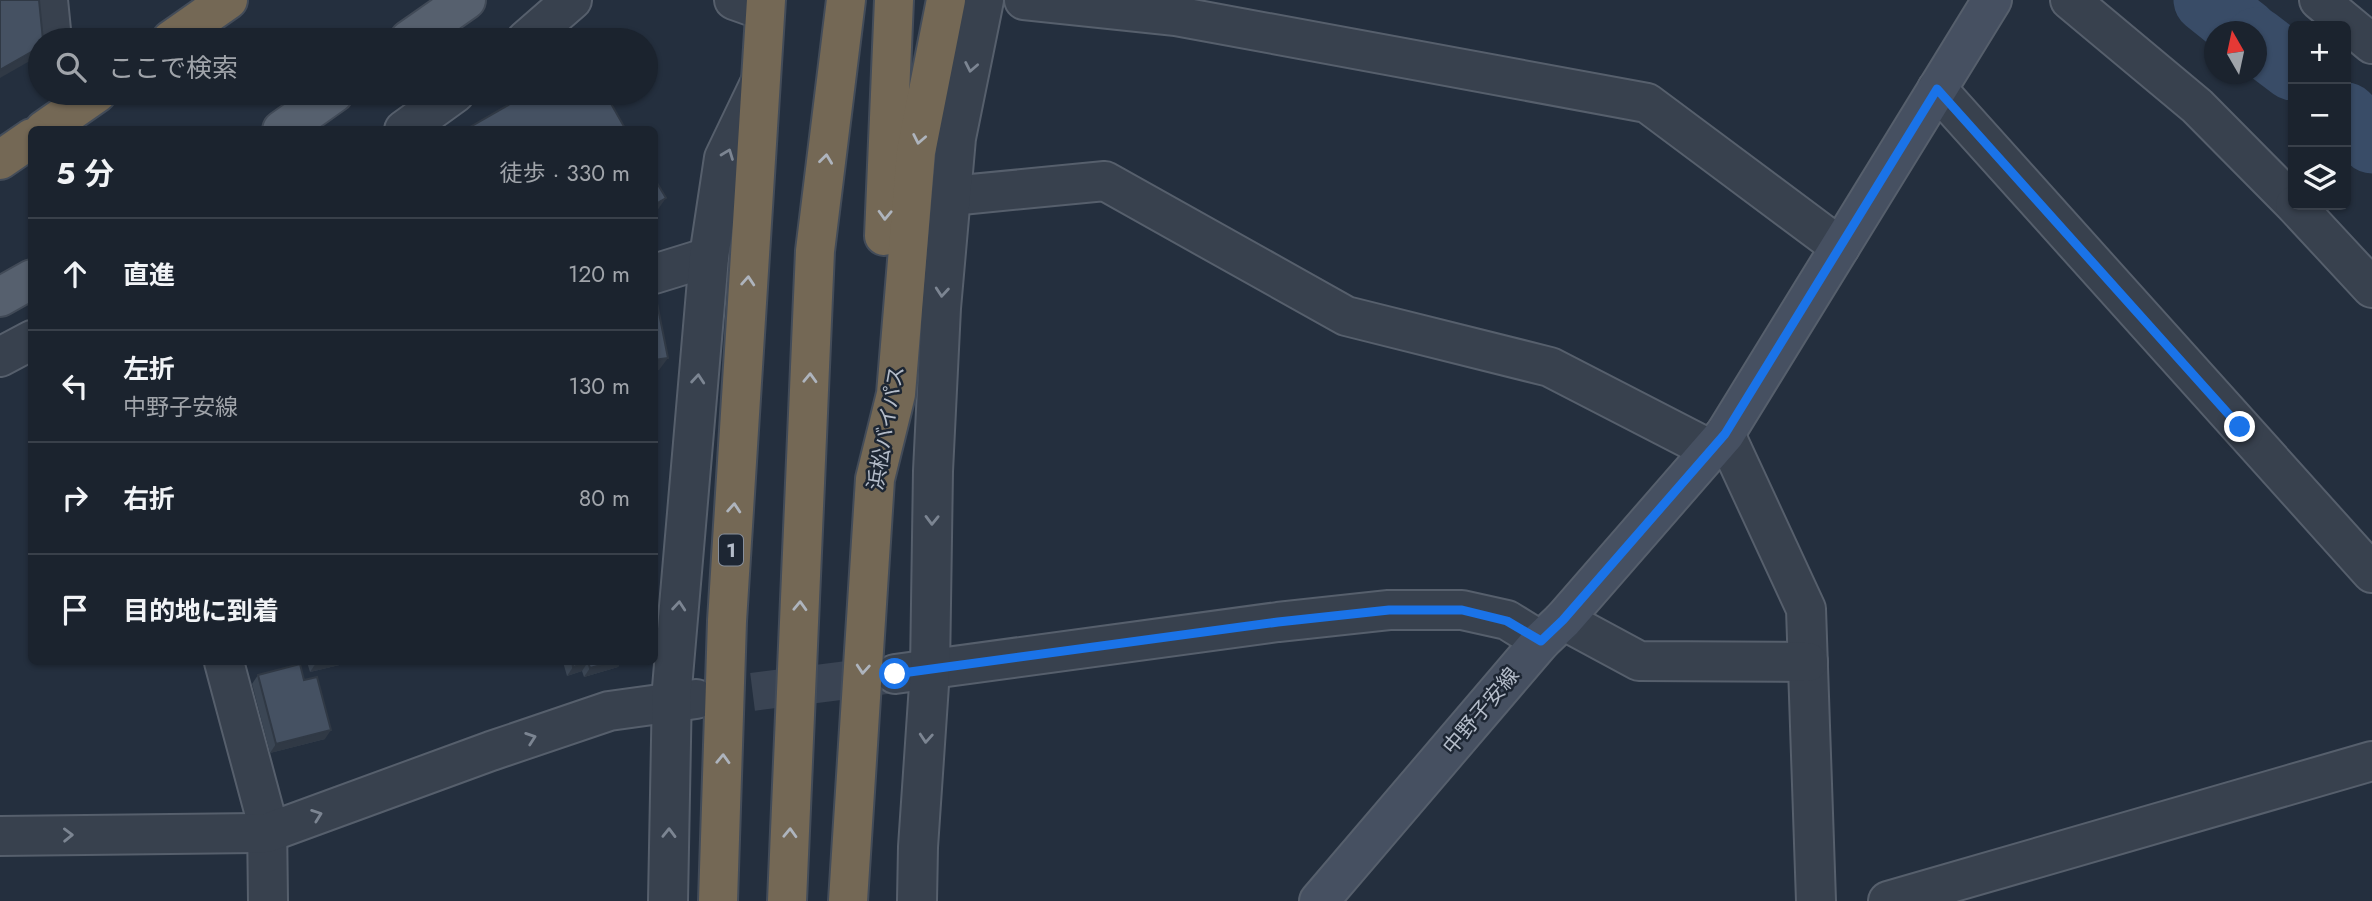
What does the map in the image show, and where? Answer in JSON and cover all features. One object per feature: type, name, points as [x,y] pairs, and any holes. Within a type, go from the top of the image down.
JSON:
[{"type":"highway","points":[[188,28],[228,0]]},
{"type":"highway","points":[[787,901],[815,251],[846,0]]},
{"type":"highway","points":[[875,479],[894,0]]},
{"type":"highway","name":"浜松バイパス","points":[[848,901],[875,479],[896,394],[916,152],[946,0]]},
{"type":"highway","name":"1","points":[[718,901],[727,621],[760,83],[755,4]]},
{"type":"highway","points":[[48,120],[75,105]]},
{"type":"highway","points":[[0,160],[28,137]]},
{"type":"main road","points":[[426,28],[466,0]]},
{"type":"main road","name":"中野子安線","points":[[1320,901],[1552,630],[1718,442],[1992,0]]},
{"type":"main road","points":[[288,126],[317,105]]},
{"type":"main road","points":[[0,298],[28,281]]},
{"type":"street","points":[[48,0],[51,28]]},
{"type":"street","points":[[540,28],[572,0]]},
{"type":"street","points":[[917,901],[913,672],[933,471],[941,308],[957,138],[984,0]]},
{"type":"street","points":[[1024,0],[1175,16],[1647,103],[1840,247]]},
{"type":"street","points":[[2070,0],[2197,106],[2288,198]]},
{"type":"street","points":[[2319,0],[2372,44]]},
{"type":"street","points":[[668,901],[684,700],[709,257],[724,158],[760,83]]},
{"type":"street","points":[[1937,89],[2372,573]]},
{"type":"street","points":[[410,126],[438,105]]},
{"type":"street","points":[[951,196],[1105,181],[1346,316],[1550,367],[1718,442],[1806,609],[1816,901]]},
{"type":"street","points":[[2300,210],[2372,288]]},
{"type":"street","points":[[658,273],[709,257]]},
{"type":"street","points":[[0,357],[28,342]]},
{"type":"street","points":[[913,672],[1278,622],[1389,610],[1462,610],[1552,630],[1639,661],[1808,662]]},
{"type":"street","points":[[225,665],[267,822],[268,901]]},
{"type":"street","points":[[0,836],[267,833],[609,711],[684,700]]},
{"type":"street","points":[[1888,901],[2372,761]]},
{"type":"building","points":[[0,0],[39,0],[42,28],[28,28],[28,54],[0,70]]},
{"type":"building","points":[[508,105],[612,105],[624,126],[472,126]]},
{"type":"building","points":[[658,185],[666,198],[658,203]]},
{"type":"building","points":[[658,308],[668,358],[658,359]]},
{"type":"building","points":[[300,665],[304,680],[317,677],[331,730],[276,744],[258,675]]},
{"type":"waterway","points":[[2206,0],[2232,21]]},
{"type":"waterway","points":[[2267,48],[2288,64]]},
{"type":"waterway","points":[[2351,120],[2372,141]]},
{"type":"tunnel","points":[[696,699],[895,674]]},
{"type":"route","points":[[895,674],[1278,622],[1389,610],[1462,610],[1507,621],[1541,641],[1563,620],[1725,434],[1937,89],[2240,427]]}]
